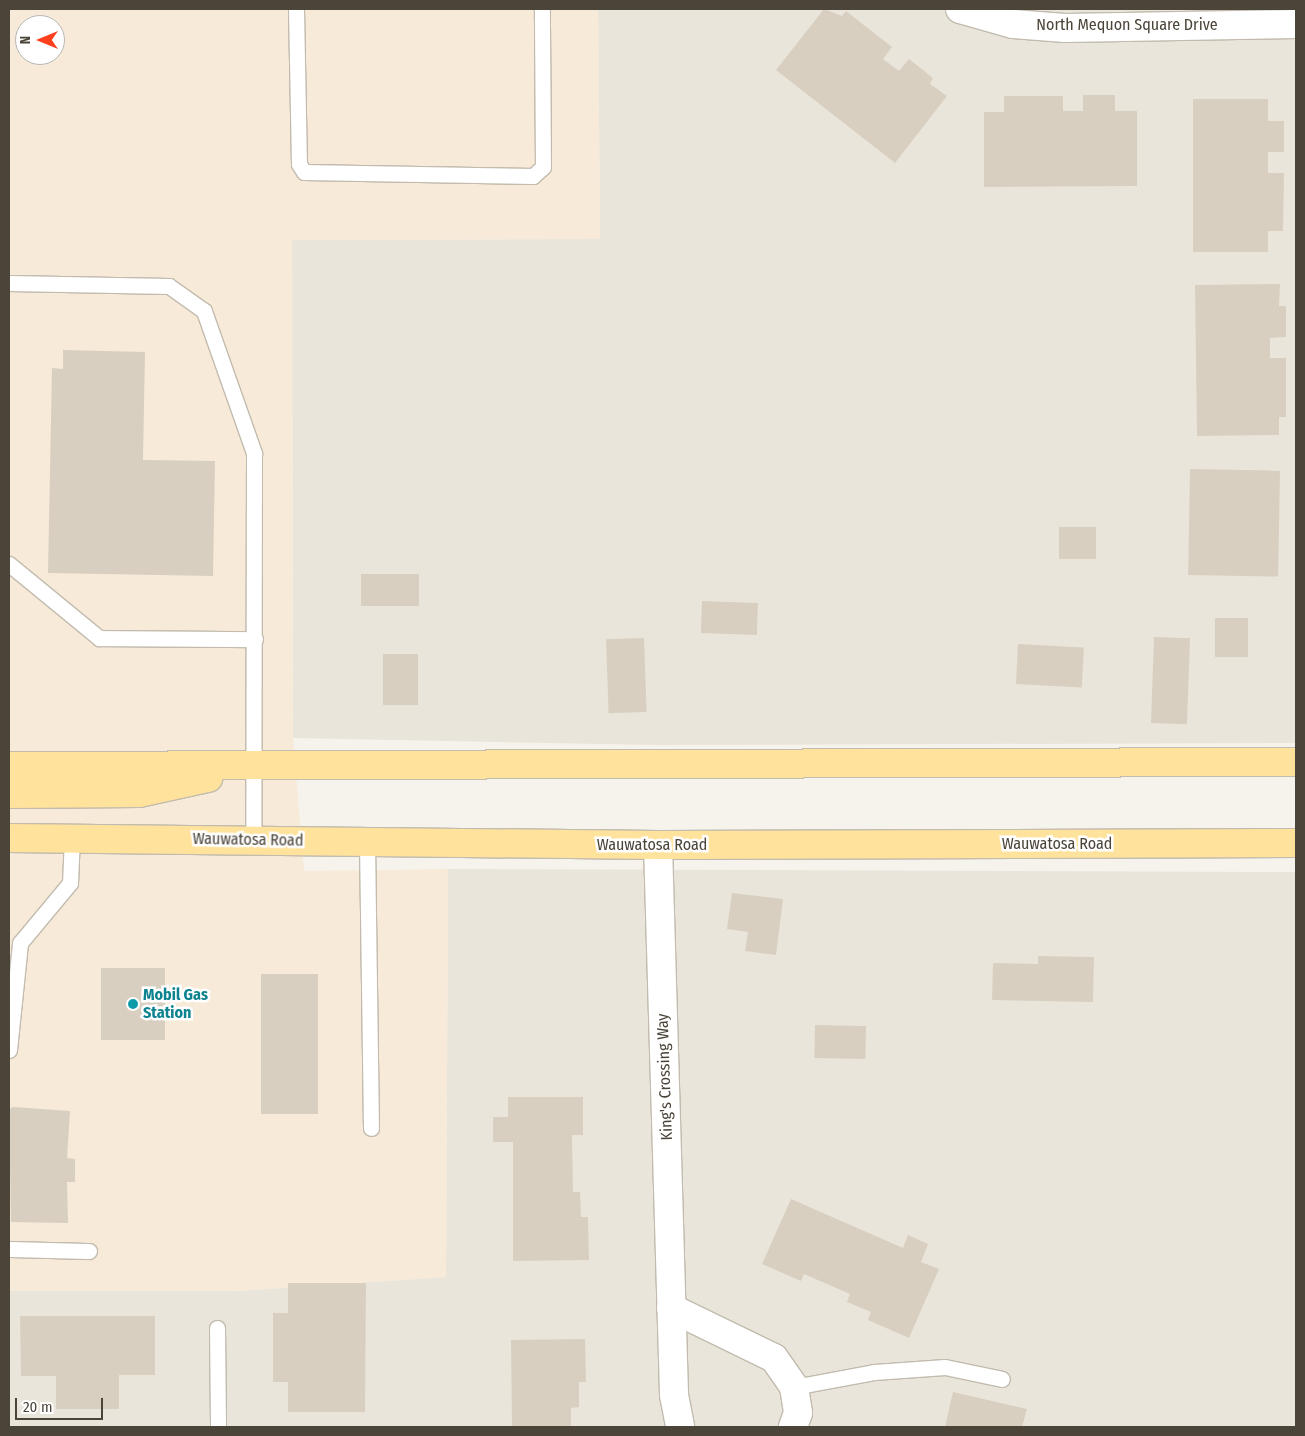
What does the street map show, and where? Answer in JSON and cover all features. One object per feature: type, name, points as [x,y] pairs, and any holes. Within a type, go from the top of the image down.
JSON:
[{"type":"main road","points":[[9,766],[256,768],[1296,762]]},
{"type":"main road","points":[[9,794],[139,793],[256,768]]},
{"type":"main road","name":"Wauwatosa Road","points":[[9,838],[253,839],[658,845],[1296,843]]},
{"type":"street","name":"North Mequon Square Drive","points":[[960,9],[1013,24],[1064,28],[1296,24]]},
{"type":"street","name":"King's Crossing Way","points":[[658,845],[674,1395],[680,1427]]},
{"type":"street","points":[[671,1308],[774,1358],[794,1387],[798,1413],[793,1427]]},
{"type":"lane","points":[[296,9],[299,164],[304,172],[533,176],[543,167],[542,9]]},
{"type":"lane","points":[[9,283],[169,286],[204,311],[254,453],[256,768],[253,839]]},
{"type":"lane","points":[[9,564],[99,638],[255,639]]},
{"type":"lane","points":[[9,1050],[20,943],[70,883],[72,838]]},
{"type":"lane","points":[[367,842],[371,1128]]},
{"type":"lane","points":[[9,1250],[89,1251]]},
{"type":"lane","points":[[217,1328],[218,1427]]},
{"type":"lane","points":[[794,1387],[874,1372],[945,1367],[1002,1379]]},
{"type":"shaded area","points":[[9,9],[598,9],[600,239],[292,240],[293,738],[304,871],[448,869],[446,1277],[236,1291],[9,1291]]},
{"type":"shaded area","points":[[598,9],[1296,9],[1296,743],[656,745],[293,738],[292,240],[600,239]]},
{"type":"shaded area","points":[[448,869],[1296,872],[1296,1427],[9,1427],[9,1291],[236,1291],[446,1277]]},
{"type":"building","points":[[824,9],[842,16],[846,11],[892,47],[883,59],[899,71],[909,59],[933,78],[930,84],[947,96],[895,163],[776,70]]},
{"type":"building","points":[[1083,95],[1115,95],[1115,111],[1137,111],[1137,186],[984,187],[984,112],[1004,112],[1004,96],[1063,96],[1063,111],[1083,111]]},
{"type":"building","points":[[1193,99],[1268,99],[1268,121],[1284,121],[1284,152],[1268,152],[1268,173],[1284,173],[1283,231],[1268,231],[1268,252],[1193,252]]},
{"type":"building","points":[[1280,284],[1279,306],[1286,306],[1286,337],[1270,338],[1270,358],[1286,358],[1286,417],[1279,417],[1279,435],[1197,436],[1195,285]]},
{"type":"building","points":[[63,350],[145,352],[143,460],[215,461],[213,576],[48,573],[52,368],[63,369]]},
{"type":"building","points":[[1190,469],[1280,471],[1278,577],[1188,575]]},
{"type":"building","points":[[1059,527],[1096,527],[1096,559],[1059,559]]},
{"type":"building","points":[[361,574],[419,574],[419,606],[361,606]]},
{"type":"building","points":[[702,601],[758,603],[757,635],[701,633]]},
{"type":"building","points":[[1215,618],[1248,618],[1248,657],[1215,657]]},
{"type":"building","points":[[1154,637],[1190,638],[1187,724],[1151,723]]},
{"type":"building","points":[[644,638],[647,712],[609,713],[606,639]]},
{"type":"building","points":[[1018,644],[1084,647],[1082,687],[1016,684]]},
{"type":"building","points":[[383,654],[418,654],[418,705],[383,705]]},
{"type":"building","points":[[732,893],[783,899],[776,955],[745,951],[748,932],[727,929]]},
{"type":"building","points":[[1038,956],[1094,957],[1093,1002],[992,1000],[993,963],[1038,964]]},
{"type":"building","name":"Mobil Gas Station","points":[[101,968],[165,968],[165,1040],[101,1040]]},
{"type":"building","points":[[261,974],[318,974],[318,1114],[261,1114]]},
{"type":"building","points":[[815,1025],[866,1026],[865,1059],[814,1058]]},
{"type":"building","points":[[508,1097],[583,1097],[583,1135],[572,1135],[573,1192],[580,1192],[581,1217],[588,1217],[589,1260],[513,1261],[513,1142],[493,1142],[493,1117],[508,1117]]},
{"type":"building","points":[[13,1107],[70,1111],[67,1158],[75,1159],[75,1182],[67,1182],[68,1223],[11,1222],[9,1109]]},
{"type":"building","points":[[791,1199],[903,1248],[908,1235],[928,1244],[921,1262],[939,1269],[909,1338],[868,1320],[871,1312],[847,1302],[850,1294],[804,1274],[801,1281],[762,1264]]},
{"type":"building","points":[[288,1283],[366,1283],[365,1412],[288,1412],[288,1382],[273,1382],[273,1313],[288,1313]]},
{"type":"building","points":[[20,1316],[155,1316],[155,1375],[119,1375],[119,1409],[56,1409],[56,1376],[21,1376]]},
{"type":"building","points":[[585,1339],[586,1382],[579,1382],[579,1407],[571,1408],[571,1427],[512,1427],[511,1340]]},
{"type":"building","points":[[953,1392],[1027,1409],[1022,1427],[945,1427]]},
{"type":"place","name":"Mobil Gas Station","points":[[133,1004]]}]
